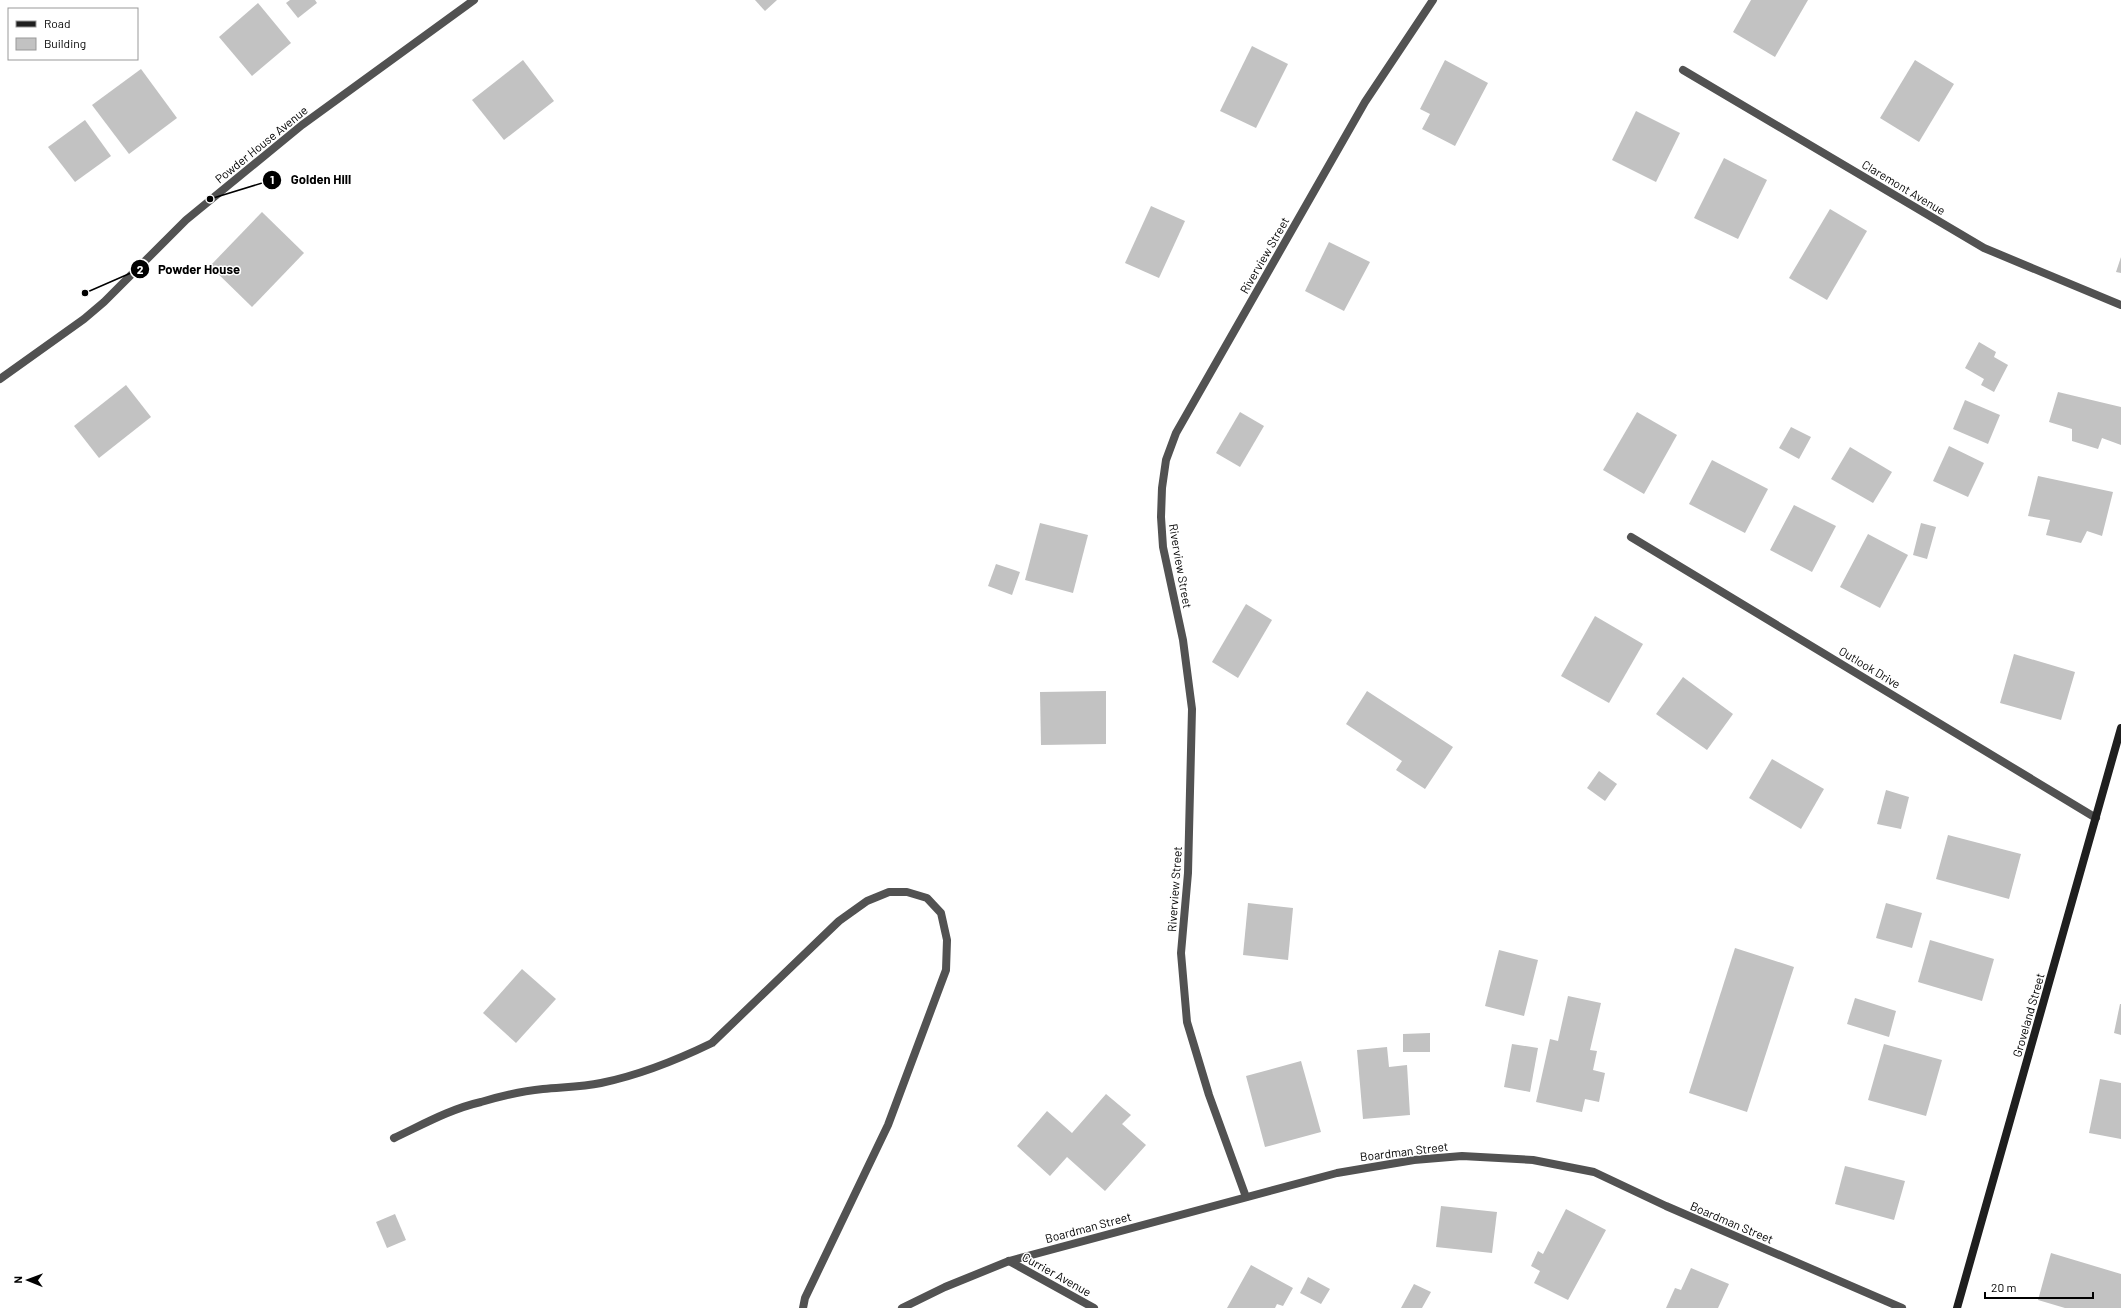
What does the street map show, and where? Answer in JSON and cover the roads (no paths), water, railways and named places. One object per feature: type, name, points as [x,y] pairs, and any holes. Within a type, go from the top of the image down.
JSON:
[{"type":"main road","name":"Groveland Street","points":[[1957,1308],[2121,728]]},
{"type":"street","name":"Powder House Avenue","points":[[0,379],[84,319],[104,302],[186,220],[302,126],[474,0]]},
{"type":"street","name":"Riverview Street","points":[[1246,1197],[1209,1095],[1187,1022],[1181,953],[1188,873],[1192,709],[1183,640],[1163,547],[1161,517],[1165,467],[1176,433],[1361,109],[1434,0]]},
{"type":"street","name":"Claremont Avenue","points":[[1683,70],[1984,248],[2121,306]]},
{"type":"street","name":"Outlook Drive","points":[[1631,537],[2096,818]]},
{"type":"street","points":[[394,1138],[437,1117],[479,1102],[543,1089],[573,1088],[602,1083],[654,1068],[690,1054],[712,1043],[839,921],[867,901],[889,892],[907,892],[927,898],[941,913],[948,940],[946,970],[888,1125],[805,1298],[803,1308]]},
{"type":"street","name":"Boardman Street","points":[[902,1308],[945,1287],[1009,1261],[1336,1173],[1414,1160],[1462,1156],[1533,1160],[1594,1172],[1666,1206],[1902,1308]]},
{"type":"street","name":"Currier Avenue","points":[[1009,1261],[1094,1308]]},
{"type":"place","name":"Golden Hill","points":[[210,199]]},
{"type":"place","name":"Powder House","points":[[85,293]]}]
